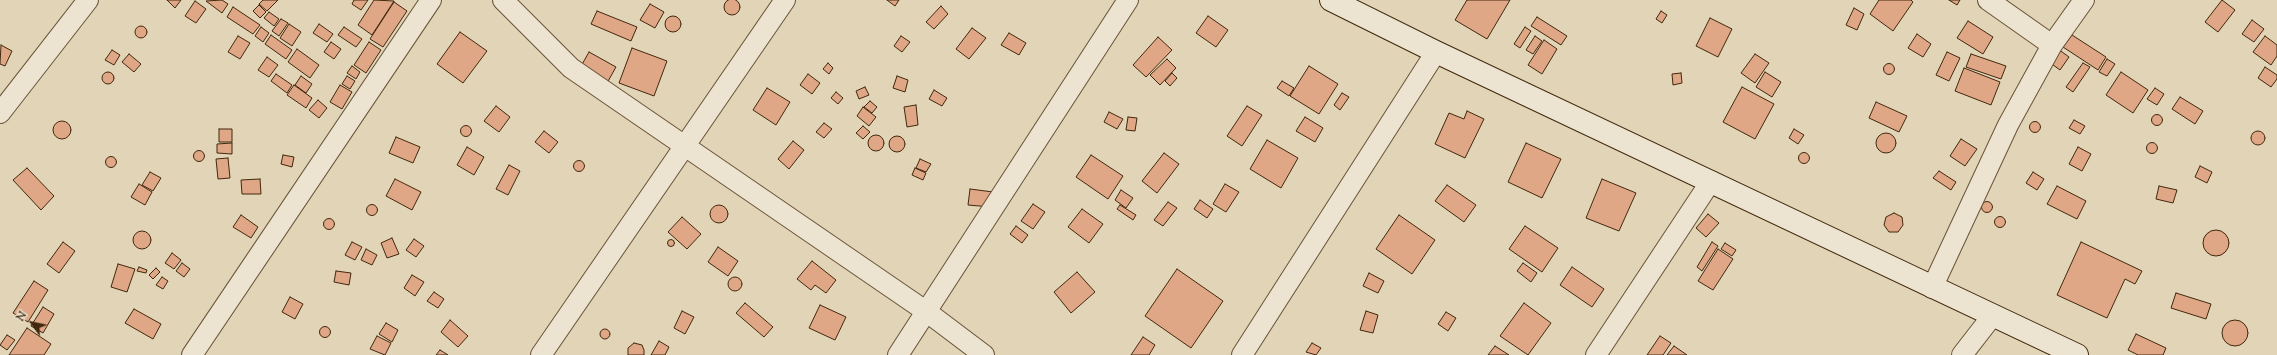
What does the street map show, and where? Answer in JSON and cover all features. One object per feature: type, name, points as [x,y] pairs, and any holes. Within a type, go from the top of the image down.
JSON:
[{"type":"main road","points":[[1331,0],[1436,52],[1711,181],[1932,288],[2077,355]]},
{"type":"street","points":[[0,113],[88,0]]},
{"type":"street","points":[[192,355],[431,0]]},
{"type":"street","points":[[503,0],[571,68],[927,312],[984,355]]},
{"type":"street","points":[[541,355],[785,0]]},
{"type":"street","points":[[898,355],[1128,0]]},
{"type":"street","points":[[1988,0],[2052,45]]},
{"type":"street","points":[[1932,288],[2008,125],[2052,45],[2084,0]]},
{"type":"street","points":[[1242,355],[1436,52]]},
{"type":"street","points":[[1596,355],[1711,181]]},
{"type":"street","points":[[1962,355],[1993,315]]},
{"type":"building","points":[[732,-1],[739,4],[740,7],[735,14],[732,15],[725,10],[724,7],[729,0]]},
{"type":"building","points":[[167,0],[181,0],[175,8]]},
{"type":"building","points":[[222,0],[228,4],[222,13],[206,1]]},
{"type":"building","points":[[263,0],[278,0],[267,11],[259,4]]},
{"type":"building","points":[[354,0],[368,0],[361,10],[352,4]]},
{"type":"building","points":[[374,0],[394,1],[372,35],[358,25]]},
{"type":"building","points":[[887,0],[899,0],[895,6]]},
{"type":"building","points":[[1467,0],[1510,0],[1487,39],[1455,20]]},
{"type":"building","points":[[1879,0],[1911,0],[1913,2],[1893,31],[1870,14]]},
{"type":"building","points":[[1949,0],[1960,0],[1957,5]]},
{"type":"building","points":[[2222,0],[2235,10],[2218,32],[2205,22]]},
{"type":"building","points":[[195,1],[206,9],[196,23],[185,16]]},
{"type":"building","points":[[394,2],[407,11],[383,47],[370,39]]},
{"type":"building","points":[[650,4],[664,12],[655,28],[640,20]]},
{"type":"building","points":[[259,5],[266,12],[260,18],[253,11]]},
{"type":"building","points":[[941,6],[948,14],[934,29],[926,22]]},
{"type":"building","points":[[233,7],[260,25],[253,34],[227,17]]},
{"type":"building","points":[[1854,8],[1864,14],[1857,30],[1846,25]]},
{"type":"building","points":[[597,11],[637,27],[631,41],[591,24]]},
{"type":"building","points":[[1661,11],[1667,15],[1662,23],[1656,19]]},
{"type":"building","points":[[269,12],[279,19],[274,26],[264,18]]},
{"type":"building","points":[[673,16],[679,18],[681,24],[679,30],[673,32],[667,30],[665,24],[667,18]]},
{"type":"building","points":[[1208,16],[1228,30],[1216,47],[1196,33]]},
{"type":"building","points":[[1537,17],[1567,36],[1561,45],[1531,26]]},
{"type":"building","points":[[1710,18],[1732,29],[1718,57],[1696,46]]},
{"type":"building","points":[[281,19],[288,23],[279,36],[272,31]]},
{"type":"building","points":[[2252,20],[2264,29],[2254,42],[2242,34]]},
{"type":"building","points":[[1968,21],[1993,37],[1983,54],[1957,38]]},
{"type":"building","points":[[289,24],[301,32],[292,46],[280,38]]},
{"type":"building","points":[[319,24],[333,34],[327,42],[313,33]]},
{"type":"building","points":[[139,26],[143,26],[147,32],[143,38],[139,38],[135,34],[135,30]]},
{"type":"building","points":[[261,27],[269,33],[263,42],[255,36]]},
{"type":"building","points":[[344,27],[362,39],[356,47],[338,35]]},
{"type":"building","points":[[1525,27],[1531,31],[1520,48],[1514,44]]},
{"type":"building","points":[[972,28],[986,38],[969,59],[956,49]]},
{"type":"building","points":[[460,32],[487,51],[463,83],[437,64]]},
{"type":"building","points":[[1009,33],[1026,43],[1019,55],[1001,45]]},
{"type":"building","points":[[1917,34],[1931,44],[1923,57],[1908,48]]},
{"type":"building","points":[[271,35],[292,50],[286,59],[265,44]]},
{"type":"building","points":[[2072,35],[2106,57],[2098,70],[2063,47]]},
{"type":"building","points":[[238,36],[250,43],[240,59],[228,52]]},
{"type":"building","points":[[901,36],[910,42],[902,52],[894,46]]},
{"type":"building","points":[[1535,36],[1542,41],[1533,54],[1526,50]]},
{"type":"building","points":[[2265,36],[2277,45],[2277,56],[2271,65],[2253,52]]},
{"type":"building","points":[[1158,37],[1172,50],[1146,77],[1133,65]]},
{"type":"building","points":[[1544,40],[1557,49],[1542,74],[1528,65]]},
{"type":"building","points":[[331,42],[341,49],[334,59],[324,52]]},
{"type":"building","points":[[369,42],[381,50],[366,73],[354,65]]},
{"type":"building","points":[[1,45],[12,51],[5,66],[0,64]]},
{"type":"building","points":[[632,48],[667,61],[654,96],[619,83]]},
{"type":"building","points":[[297,49],[319,65],[310,78],[288,62]]},
{"type":"building","points":[[2058,49],[2069,57],[2060,70],[2049,62]]},
{"type":"building","points":[[112,50],[120,55],[114,65],[105,60]]},
{"type":"building","points":[[589,52],[616,67],[607,83],[580,68]]},
{"type":"building","points":[[1947,52],[1960,58],[1949,81],[1936,75]]},
{"type":"building","points":[[129,54],[141,64],[134,72],[122,62]]},
{"type":"building","points":[[1755,54],[1769,63],[1755,83],[1741,73]]},
{"type":"building","points":[[1971,54],[2006,66],[2001,79],[1966,67]]},
{"type":"building","points":[[267,57],[278,65],[269,77],[258,70]]},
{"type":"building","points":[[1167,59],[1176,68],[1160,85],[1150,75]]},
{"type":"building","points":[[2107,59],[2115,64],[2107,76],[2099,72]]},
{"type":"building","points":[[828,63],[833,68],[829,74],[823,69]]},
{"type":"building","points":[[2083,63],[2090,67],[2073,92],[2066,87]]},
{"type":"building","points":[[1887,64],[1891,64],[1893,65],[1893,73],[1887,74],[1884,71],[1884,67]]},
{"type":"building","points":[[352,66],[360,72],[356,79],[347,73]]},
{"type":"building","points":[[1309,66],[1338,84],[1319,114],[1290,96]]},
{"type":"building","points":[[2265,67],[2277,75],[2277,79],[2271,87],[2258,78]]},
{"type":"building","points":[[1964,68],[2000,82],[1991,105],[1955,91]]},
{"type":"building","points":[[106,72],[110,72],[114,78],[110,84],[106,84],[102,80],[102,76]]},
{"type":"building","points":[[1765,72],[1781,82],[1772,97],[1756,87]]},
{"type":"building","points":[[2121,72],[2148,90],[2133,113],[2106,95]]},
{"type":"building","points":[[1172,73],[1177,78],[1170,86],[1165,81]]},
{"type":"building","points":[[1681,73],[1682,83],[1673,85],[1672,74]]},
{"type":"building","points":[[276,74],[292,85],[287,93],[271,81]]},
{"type":"building","points":[[808,74],[820,83],[812,94],[800,85]]},
{"type":"building","points":[[301,76],[312,84],[306,93],[295,85]]},
{"type":"building","points":[[347,76],[355,81],[350,89],[342,84]]},
{"type":"building","points":[[897,76],[908,80],[905,92],[893,88]]},
{"type":"building","points":[[1282,81],[1294,88],[1289,96],[1277,88]]},
{"type":"building","points":[[294,85],[312,98],[306,108],[287,95]]},
{"type":"building","points":[[340,85],[352,92],[342,109],[330,102]]},
{"type":"building","points":[[865,87],[869,95],[859,99],[856,91]]},
{"type":"building","points":[[1742,87],[1774,104],[1755,139],[1723,122]]},
{"type":"building","points":[[767,88],[790,102],[776,125],[753,110]]},
{"type":"building","points":[[2155,88],[2164,94],[2157,105],[2147,99]]},
{"type":"building","points":[[934,90],[947,98],[942,106],[929,99]]},
{"type":"building","points":[[836,92],[843,98],[838,104],[831,98]]},
{"type":"building","points":[[1342,93],[1349,97],[1340,110],[1334,105]]},
{"type":"building","points":[[2180,97],[2203,111],[2195,124],[2172,109]]},
{"type":"building","points":[[318,100],[327,108],[319,118],[309,110]]},
{"type":"building","points":[[870,101],[877,107],[872,113],[864,107]]},
{"type":"building","points":[[1876,102],[1907,116],[1899,132],[1869,118]]},
{"type":"building","points":[[916,105],[918,125],[907,127],[904,107]]},
{"type":"building","points":[[496,106],[510,117],[499,132],[484,121]]},
{"type":"building","points":[[1247,106],[1262,115],[1242,146],[1227,136]]},
{"type":"building","points":[[863,107],[876,117],[869,126],[857,116]]},
{"type":"building","points":[[1467,111],[1484,119],[1465,158],[1435,144],[1449,113],[1464,119]]},
{"type":"building","points":[[1109,112],[1123,119],[1117,129],[1104,122]]},
{"type":"building","points":[[2155,115],[2159,115],[2161,116],[2161,124],[2155,125],[2152,122],[2152,118]]},
{"type":"building","points":[[1128,117],[1137,118],[1135,131],[1126,130]]},
{"type":"building","points":[[1305,117],[1323,128],[1315,142],[1296,131]]},
{"type":"building","points":[[2074,120],[2085,126],[2080,134],[2069,128]]},
{"type":"building","points":[[58,121],[66,121],[71,126],[69,137],[66,139],[58,139],[53,134],[53,126]]},
{"type":"building","points":[[2033,122],[2037,122],[2039,123],[2039,131],[2033,132],[2030,129],[2030,125]]},
{"type":"building","points":[[824,123],[832,129],[824,138],[816,132]]},
{"type":"building","points":[[466,125],[470,127],[472,131],[470,135],[466,137],[462,135],[460,131],[462,127]]},
{"type":"building","points":[[863,126],[870,132],[863,139],[856,133]]},
{"type":"building","points":[[219,129],[232,129],[232,142],[219,142]]},
{"type":"building","points":[[1794,129],[1804,135],[1798,144],[1789,138]]},
{"type":"building","points":[[544,131],[558,142],[549,153],[535,142]]},
{"type":"building","points":[[2255,131],[2261,131],[2265,135],[2265,141],[2261,145],[2255,145],[2251,141],[2251,135]]},
{"type":"building","points":[[1886,133],[1893,136],[1896,143],[1893,150],[1886,153],[1879,150],[1876,143],[1879,136]]},
{"type":"building","points":[[876,135],[883,140],[884,143],[879,150],[876,151],[869,146],[868,143],[873,136]]},
{"type":"building","points":[[897,136],[903,138],[905,144],[903,150],[897,152],[891,150],[889,144],[891,138]]},
{"type":"building","points":[[396,137],[420,147],[413,163],[389,153]]},
{"type":"building","points":[[1961,139],[1977,149],[1965,166],[1950,156]]},
{"type":"building","points":[[1267,140],[1298,158],[1281,188],[1250,169]]},
{"type":"building","points":[[793,141],[804,150],[789,169],[778,159]]},
{"type":"building","points":[[2152,142],[2156,144],[2158,148],[2156,152],[2152,154],[2148,152],[2146,148],[2148,144]]},
{"type":"building","points":[[232,143],[232,154],[217,153],[217,144]]},
{"type":"building","points":[[1526,143],[1561,159],[1542,198],[1508,182]]},
{"type":"building","points":[[467,147],[484,157],[474,175],[457,165]]},
{"type":"building","points":[[2078,147],[2091,154],[2082,171],[2069,164]]},
{"type":"building","points":[[199,150],[203,152],[205,156],[203,160],[199,162],[195,160],[193,156],[195,152]]},
{"type":"building","points":[[1804,152],[1808,154],[1810,158],[1808,162],[1804,164],[1800,162],[1798,158],[1800,154]]},
{"type":"building","points":[[1164,153],[1179,164],[1157,193],[1142,181]]},
{"type":"building","points":[[283,155],[294,157],[292,167],[281,164]]},
{"type":"building","points":[[1091,155],[1123,176],[1108,199],[1076,177]]},
{"type":"building","points":[[111,156],[115,158],[117,162],[115,166],[111,168],[107,166],[105,162],[107,158]]},
{"type":"building","points":[[228,158],[230,178],[218,179],[216,159]]},
{"type":"building","points":[[920,159],[931,164],[926,172],[916,168]]},
{"type":"building","points":[[579,160],[583,162],[585,166],[583,170],[579,172],[575,170],[573,166],[575,162]]},
{"type":"building","points":[[509,165],[520,171],[508,195],[496,189]]},
{"type":"building","points":[[2200,166],[2212,172],[2207,183],[2195,177]]},
{"type":"building","points":[[27,168],[54,196],[41,210],[13,180]]},
{"type":"building","points":[[915,168],[926,173],[923,180],[912,175]]},
{"type":"building","points":[[1939,171],[1956,182],[1951,190],[1933,178]]},
{"type":"building","points":[[150,172],[161,178],[153,191],[142,185]]},
{"type":"building","points":[[2033,172],[2044,179],[2037,190],[2026,183]]},
{"type":"building","points":[[260,179],[261,194],[242,194],[241,180]]},
{"type":"building","points":[[395,179],[421,192],[412,210],[386,196]]},
{"type":"building","points":[[1602,179],[1636,193],[1619,231],[1586,218]]},
{"type":"building","points":[[139,184],[152,192],[145,205],[131,197]]},
{"type":"building","points":[[1225,184],[1239,192],[1226,212],[1213,204]]},
{"type":"building","points":[[1447,185],[1476,205],[1464,222],[1435,201]]},
{"type":"building","points":[[2057,186],[2086,201],[2077,219],[2047,204]]},
{"type":"building","points":[[2159,186],[2177,190],[2173,203],[2156,199]]},
{"type":"building","points":[[970,189],[993,192],[991,207],[968,205]]},
{"type":"building","points":[[1121,190],[1133,198],[1126,208],[1115,200]]},
{"type":"building","points":[[1200,200],[1213,209],[1207,218],[1194,209]]},
{"type":"building","points":[[1987,201],[1991,203],[1993,207],[1991,211],[1987,213],[1983,211],[1981,207],[1983,203]]},
{"type":"building","points":[[1168,202],[1177,208],[1163,226],[1154,220]]},
{"type":"building","points":[[372,204],[376,206],[378,210],[376,214],[372,216],[368,214],[366,210],[368,206]]},
{"type":"building","points":[[1033,204],[1045,212],[1033,229],[1021,221]]},
{"type":"building","points":[[719,205],[726,207],[728,214],[726,221],[719,223],[712,221],[710,214],[712,207]]},
{"type":"building","points":[[1120,205],[1136,215],[1133,220],[1117,209]]},
{"type":"building","points":[[1082,209],[1103,224],[1089,243],[1068,227]]},
{"type":"building","points":[[1894,213],[1902,217],[1903,225],[1898,232],[1889,232],[1884,225],[1886,217]]},
{"type":"building","points":[[1708,214],[1719,223],[1706,237],[1696,228]]},
{"type":"building","points":[[241,215],[258,227],[251,238],[233,227]]},
{"type":"building","points":[[1399,215],[1435,240],[1412,274],[1376,249]]},
{"type":"building","points":[[682,217],[701,234],[687,249],[668,232]]},
{"type":"building","points":[[1998,217],[2002,217],[2004,218],[2004,226],[1998,227],[1995,224],[1995,220]]},
{"type":"building","points":[[329,218],[333,220],[335,224],[333,228],[329,230],[325,228],[323,224],[325,220]]},
{"type":"building","points":[[1016,226],[1028,235],[1022,243],[1010,234]]},
{"type":"building","points":[[1525,226],[1558,248],[1542,272],[1509,249]]},
{"type":"building","points":[[2216,230],[2225,234],[2229,243],[2225,252],[2216,256],[2207,252],[2203,243],[2207,234]]},
{"type":"building","points":[[142,231],[148,234],[151,240],[148,246],[142,249],[136,246],[133,240],[136,234]]},
{"type":"building","points":[[392,238],[399,254],[387,258],[381,243]]},
{"type":"building","points":[[414,239],[424,246],[416,257],[406,250]]},
{"type":"building","points":[[671,239],[674,240],[674,246],[671,247],[668,246],[667,243],[668,240]]},
{"type":"building","points":[[63,242],[75,251],[59,273],[47,264]]},
{"type":"building","points":[[352,242],[362,247],[355,260],[345,255]]},
{"type":"building","points":[[1712,242],[1718,246],[1702,271],[1697,267]]},
{"type":"building","points":[[2081,242],[2142,271],[2135,284],[2125,279],[2107,318],[2057,295]]},
{"type":"building","points":[[1725,243],[1736,250],[1732,256],[1721,249]]},
{"type":"building","points":[[718,247],[738,261],[728,276],[708,262]]},
{"type":"building","points":[[366,249],[377,255],[372,265],[361,260]]},
{"type":"building","points":[[1718,249],[1733,259],[1713,290],[1698,281]]},
{"type":"building","points":[[172,253],[181,260],[174,269],[165,263]]},
{"type":"building","points":[[812,261],[836,280],[826,293],[815,285],[811,290],[797,279]]},
{"type":"building","points":[[182,263],[190,269],[184,277],[176,271]]},
{"type":"building","points":[[1523,263],[1537,273],[1531,282],[1517,271]]},
{"type":"building","points":[[118,264],[135,269],[127,292],[111,287]]},
{"type":"building","points":[[139,267],[147,270],[146,273],[137,271]]},
{"type":"building","points":[[1572,267],[1604,289],[1592,307],[1560,285]]},
{"type":"building","points":[[156,268],[160,272],[153,279],[149,275]]},
{"type":"building","points":[[1177,269],[1223,301],[1191,348],[1145,316]]},
{"type":"building","points":[[336,271],[351,273],[349,285],[334,282]]},
{"type":"building","points":[[1077,272],[1095,292],[1071,313],[1054,292]]},
{"type":"building","points":[[1369,273],[1384,281],[1378,293],[1363,286]]},
{"type":"building","points":[[412,275],[424,282],[415,296],[404,288]]},
{"type":"building","points":[[162,277],[168,281],[163,289],[156,285]]},
{"type":"building","points":[[732,277],[738,277],[742,281],[742,287],[738,291],[732,291],[728,287],[728,281]]},
{"type":"building","points":[[34,281],[48,290],[28,322],[13,313]]},
{"type":"building","points":[[434,292],[444,299],[438,308],[427,301]]},
{"type":"building","points":[[2176,293],[2211,304],[2206,319],[2171,308]]},
{"type":"building","points":[[290,297],[303,304],[295,319],[282,312]]},
{"type":"building","points":[[745,303],[773,327],[764,337],[736,313]]},
{"type":"building","points":[[1524,303],[1551,323],[1528,355],[1500,336]]},
{"type":"building","points":[[820,305],[846,317],[835,340],[809,328]]},
{"type":"building","points":[[43,307],[54,314],[43,333],[31,326]]},
{"type":"building","points":[[134,309],[161,324],[153,339],[125,323]]},
{"type":"building","points":[[682,311],[694,317],[685,334],[674,328]]},
{"type":"building","points":[[1366,311],[1378,315],[1373,333],[1360,330]]},
{"type":"building","points":[[1446,312],[1456,318],[1448,331],[1438,324]]},
{"type":"building","points":[[450,320],[468,336],[458,347],[441,332]]},
{"type":"building","points":[[2235,320],[2244,324],[2248,333],[2244,342],[2235,346],[2226,342],[2222,333],[2226,324]]},
{"type":"building","points":[[386,323],[398,330],[392,342],[379,334]]},
{"type":"building","points":[[325,326],[329,328],[331,332],[329,336],[325,338],[321,336],[319,332],[321,328]]},
{"type":"building","points":[[27,328],[51,344],[44,355],[9,355]]},
{"type":"building","points":[[603,329],[607,329],[609,330],[609,338],[603,339],[600,336],[600,332]]},
{"type":"building","points":[[2136,334],[2166,348],[2163,355],[2138,355],[2128,350]]},
{"type":"building","points":[[7,335],[15,340],[7,350],[0,345]]},
{"type":"building","points":[[377,336],[391,343],[385,355],[370,349]]},
{"type":"building","points":[[1660,336],[1671,343],[1663,355],[1647,355]]},
{"type":"building","points":[[1143,337],[1155,345],[1149,355],[1131,355]]},
{"type":"building","points":[[659,341],[669,347],[665,355],[651,355]]},
{"type":"building","points":[[634,343],[642,345],[644,355],[628,355],[628,348]]},
{"type":"building","points":[[1312,343],[1321,348],[1316,355],[1306,352]]},
{"type":"building","points":[[1495,346],[1509,355],[1488,355]]},
{"type":"building","points":[[1674,346],[1687,355],[1667,355]]},
{"type":"building","points":[[440,350],[448,355],[436,355]]}]
